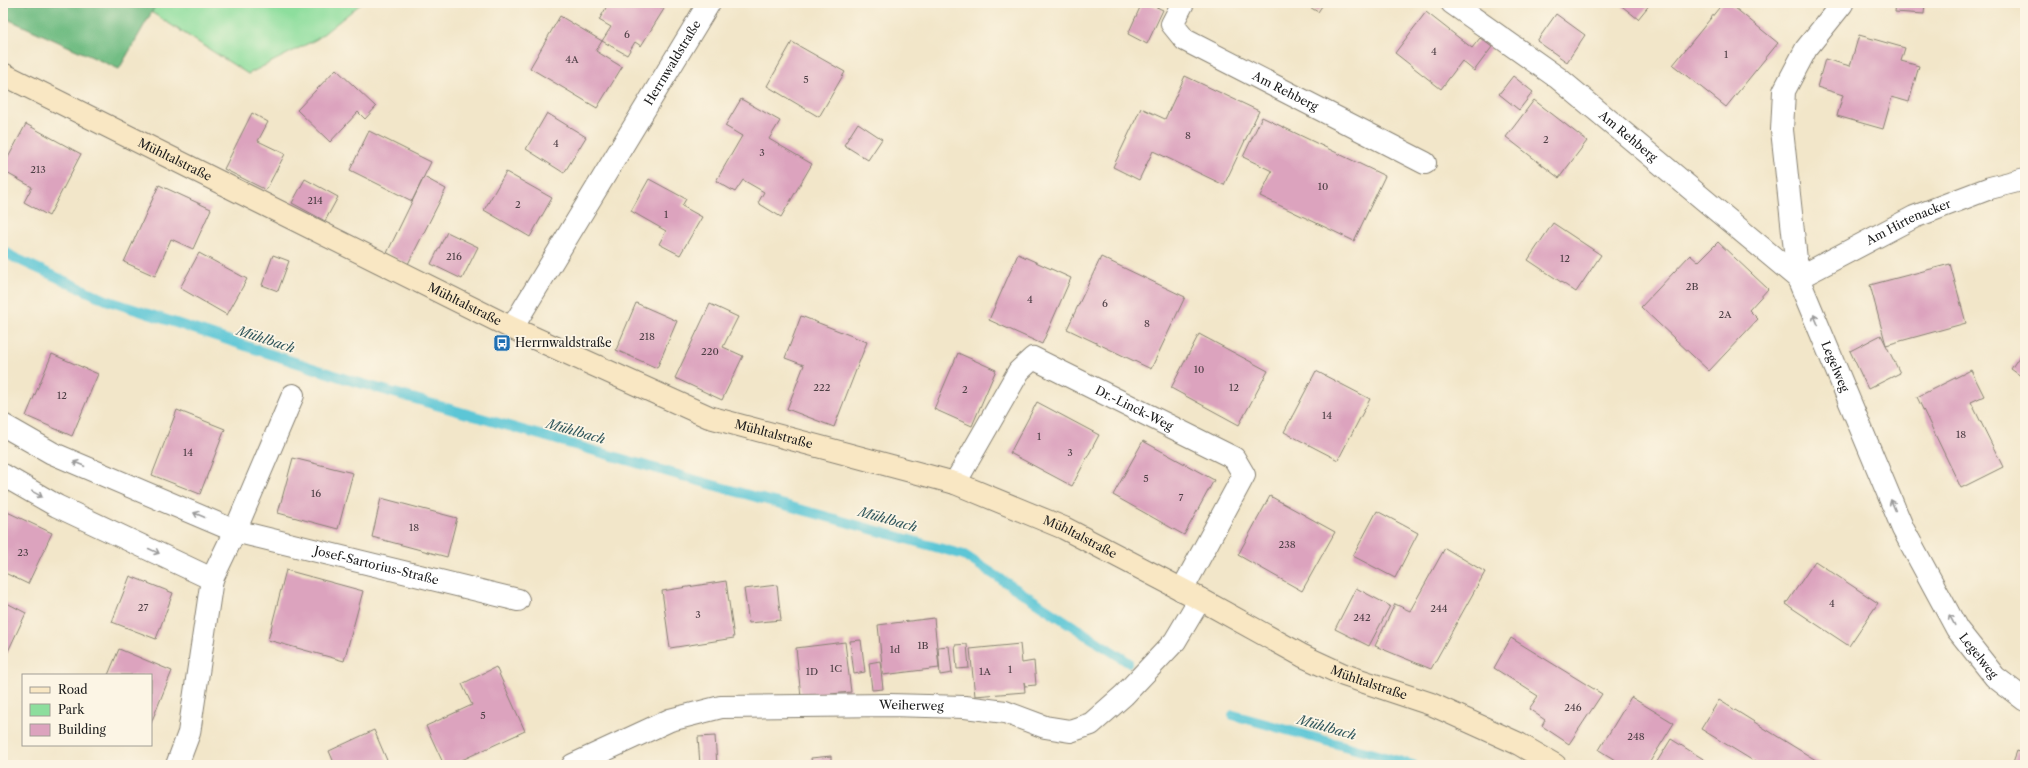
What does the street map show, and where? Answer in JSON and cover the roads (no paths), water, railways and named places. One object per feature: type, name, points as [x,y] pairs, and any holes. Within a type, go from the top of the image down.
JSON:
[{"type":"main road","name":"Mühltalstraße","points":[[3,74],[512,328],[709,417],[955,483],[1064,528],[1191,594],[1310,660],[1344,675],[1432,704],[1519,744],[1555,765]]},
{"type":"street","name":"Herrnwaldstraße","points":[[512,328],[708,3]]},
{"type":"street","name":"Am Rehberg","points":[[1183,3],[1172,24],[1185,40],[1425,164]]},
{"type":"street","name":"Am Rehberg","points":[[1452,3],[1558,78],[1798,278]]},
{"type":"street","name":"Legelweg","points":[[1842,4],[1806,49],[1784,91],[1782,130],[1798,278],[1903,529],[1953,622],[1995,677],[2025,700]]},
{"type":"street","name":"Am Hirtenacker","points":[[1798,278],[1914,217],[1990,188],[2025,179]]},
{"type":"street","name":"Dr.-Linck-Weg","points":[[955,483],[1019,371],[1033,358],[1234,458],[1244,475],[1191,594]]},
{"type":"street","points":[[177,765],[189,733],[212,579],[235,531],[293,395]]},
{"type":"street","name":"Josef-Sartorius-Straße","points":[[3,425],[52,453],[235,531],[518,600]]},
{"type":"street","points":[[3,475],[57,506],[212,579]]},
{"type":"street","name":"Weiherweg","points":[[573,765],[670,720],[721,707],[888,705],[965,707],[1005,712],[1045,727],[1070,730],[1091,724],[1124,695],[1175,641],[1191,594]]},
{"type":"waterway","name":"Mühlbach","points":[[3,250],[13,257],[106,300],[346,379],[720,487],[964,555],[1128,662]]},
{"type":"waterway","name":"Mühlbach","points":[[1233,715],[1413,765]]},
{"type":"place","name":"Herrnwaldstraße","points":[[502,343]]}]
